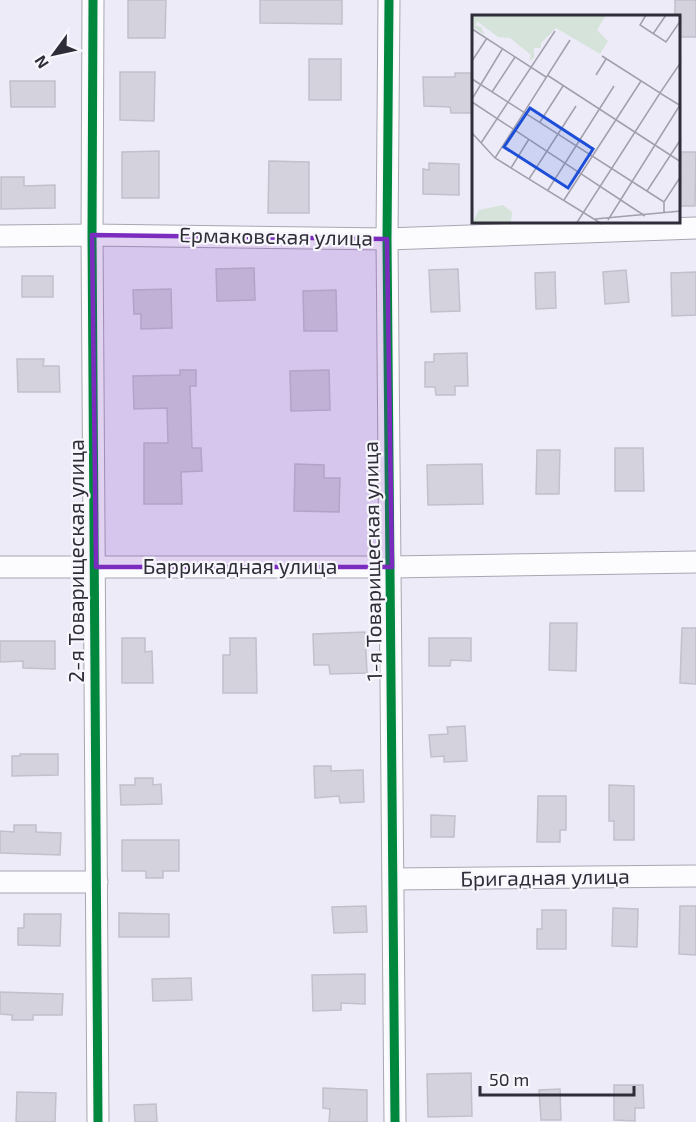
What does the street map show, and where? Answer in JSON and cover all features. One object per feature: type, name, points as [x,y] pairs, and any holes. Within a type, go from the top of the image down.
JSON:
[{"type":"street","name":"2-я Товарищеская улица","points":[[93,0],[92,235],[98,1122]]},
{"type":"street","name":"1-я Товарищеская улица","points":[[389,0],[387,239],[392,567],[395,1122]]},
{"type":"street","name":"Ермаковская улица","points":[[0,236],[387,239],[696,228]]},
{"type":"street","name":"Баррикадная улица","points":[[0,567],[392,567],[696,562]]},
{"type":"street","name":"Бригадная улица","points":[[394,879],[696,876]]},
{"type":"street","points":[[0,882],[97,882]]},
{"type":"highlighted area","points":[[92,235],[387,239],[392,567],[96,567]]},
{"type":"building","points":[[128,0],[166,0],[165,38],[128,38]]},
{"type":"building","points":[[260,0],[342,0],[342,24],[260,23]]},
{"type":"building","points":[[675,0],[696,0],[696,37],[681,37],[681,15],[675,15]]},
{"type":"building","points":[[309,59],[341,59],[341,100],[309,100]]},
{"type":"building","points":[[120,72],[155,72],[154,121],[120,120]]},
{"type":"building","points":[[455,73],[472,73],[472,113],[451,113],[450,107],[424,106],[423,77],[455,77]]},
{"type":"building","points":[[10,81],[55,81],[55,107],[11,107]]},
{"type":"building","points":[[159,151],[159,198],[122,198],[122,152]]},
{"type":"building","points":[[681,152],[696,152],[695,206],[681,206]]},
{"type":"building","points":[[269,161],[309,162],[309,213],[268,213]]},
{"type":"building","points":[[429,163],[459,164],[459,195],[423,194],[423,169],[429,170]]},
{"type":"building","points":[[1,177],[24,177],[24,186],[55,185],[55,208],[1,209]]},
{"type":"building","points":[[254,268],[255,300],[217,301],[216,269]]},
{"type":"building","points":[[458,269],[460,311],[431,312],[429,270]]},
{"type":"building","points":[[626,270],[629,302],[605,304],[603,272]]},
{"type":"building","points":[[555,272],[556,308],[536,309],[535,273]]},
{"type":"building","points":[[696,272],[696,315],[672,316],[671,273]]},
{"type":"building","points":[[22,276],[53,276],[53,297],[22,297]]},
{"type":"building","points":[[171,289],[172,328],[141,329],[141,314],[134,314],[133,290]]},
{"type":"building","points":[[336,290],[337,331],[304,331],[303,291]]},
{"type":"building","points":[[467,353],[468,386],[455,386],[455,395],[436,395],[435,387],[425,387],[425,362],[434,362],[434,354]]},
{"type":"building","points":[[17,359],[44,359],[43,366],[59,366],[60,392],[18,392]]},
{"type":"building","points":[[180,370],[196,370],[196,386],[190,386],[192,448],[201,448],[202,471],[181,472],[182,504],[144,504],[144,443],[168,443],[167,408],[134,409],[133,376],[180,375]]},
{"type":"building","points":[[329,370],[330,410],[291,411],[290,371]]},
{"type":"building","points":[[615,448],[643,448],[644,491],[615,491]]},
{"type":"building","points":[[537,450],[560,450],[559,494],[536,494]]},
{"type":"building","points":[[295,464],[324,465],[324,478],[340,478],[339,512],[294,511]]},
{"type":"building","points":[[482,464],[483,504],[428,505],[427,465]]},
{"type":"building","points":[[550,623],[577,623],[576,671],[549,670]]},
{"type":"building","points":[[682,628],[696,628],[696,684],[680,683]]},
{"type":"building","points":[[365,632],[367,673],[330,674],[329,665],[314,665],[313,634]]},
{"type":"building","points":[[122,638],[145,638],[145,652],[152,651],[153,683],[122,683]]},
{"type":"building","points":[[230,638],[256,638],[257,693],[223,693],[223,655],[230,655]]},
{"type":"building","points":[[429,638],[471,638],[471,661],[451,660],[450,666],[429,666]]},
{"type":"building","points":[[0,641],[55,641],[55,669],[23,668],[23,661],[0,662]]},
{"type":"building","points":[[465,726],[467,761],[444,762],[444,756],[431,757],[429,735],[448,734],[447,727]]},
{"type":"building","points":[[20,754],[58,754],[58,775],[12,776],[12,756],[20,756]]},
{"type":"building","points":[[314,766],[331,766],[331,771],[363,770],[364,802],[340,803],[339,796],[315,798]]},
{"type":"building","points":[[135,778],[153,778],[153,785],[161,784],[162,804],[121,805],[120,785],[135,785]]},
{"type":"building","points":[[609,785],[634,786],[634,840],[614,840],[614,821],[609,821]]},
{"type":"building","points":[[538,796],[566,796],[566,830],[560,830],[560,842],[537,842]]},
{"type":"building","points":[[431,815],[455,816],[454,837],[431,837]]},
{"type":"building","points":[[14,825],[36,825],[36,832],[61,833],[60,855],[0,853],[0,831],[14,832]]},
{"type":"building","points":[[122,840],[179,840],[179,871],[163,871],[163,878],[146,878],[146,871],[122,871]]},
{"type":"building","points":[[366,906],[367,932],[334,933],[332,907]]},
{"type":"building","points":[[680,906],[696,906],[696,955],[679,954]]},
{"type":"building","points":[[613,908],[638,909],[637,947],[612,946]]},
{"type":"building","points":[[542,910],[566,910],[566,949],[537,949],[537,929],[542,929]]},
{"type":"building","points":[[119,913],[169,914],[169,937],[119,937]]},
{"type":"building","points":[[24,914],[61,914],[60,946],[18,945],[18,928],[24,928]]},
{"type":"building","points":[[365,974],[365,1004],[341,1003],[341,1010],[313,1011],[312,975]]},
{"type":"building","points":[[191,978],[192,1000],[153,1001],[152,979]]},
{"type":"building","points":[[0,992],[63,994],[62,1015],[33,1015],[33,1020],[12,1020],[12,1015],[0,1014]]},
{"type":"building","points":[[471,1073],[472,1116],[428,1117],[427,1074]]},
{"type":"building","points":[[614,1085],[643,1085],[644,1108],[635,1108],[635,1121],[614,1120]]},
{"type":"building","points":[[323,1088],[367,1090],[367,1122],[329,1122],[330,1109],[323,1108]]},
{"type":"building","points":[[560,1089],[561,1120],[541,1120],[539,1090]]},
{"type":"building","points":[[17,1092],[56,1093],[55,1122],[16,1122]]},
{"type":"building","points":[[156,1104],[157,1122],[135,1122],[134,1105]]},
{"type":"cycle path","points":[[93,0],[92,235],[98,1122]]},
{"type":"cycle path","points":[[389,0],[387,239],[395,1122]]}]
